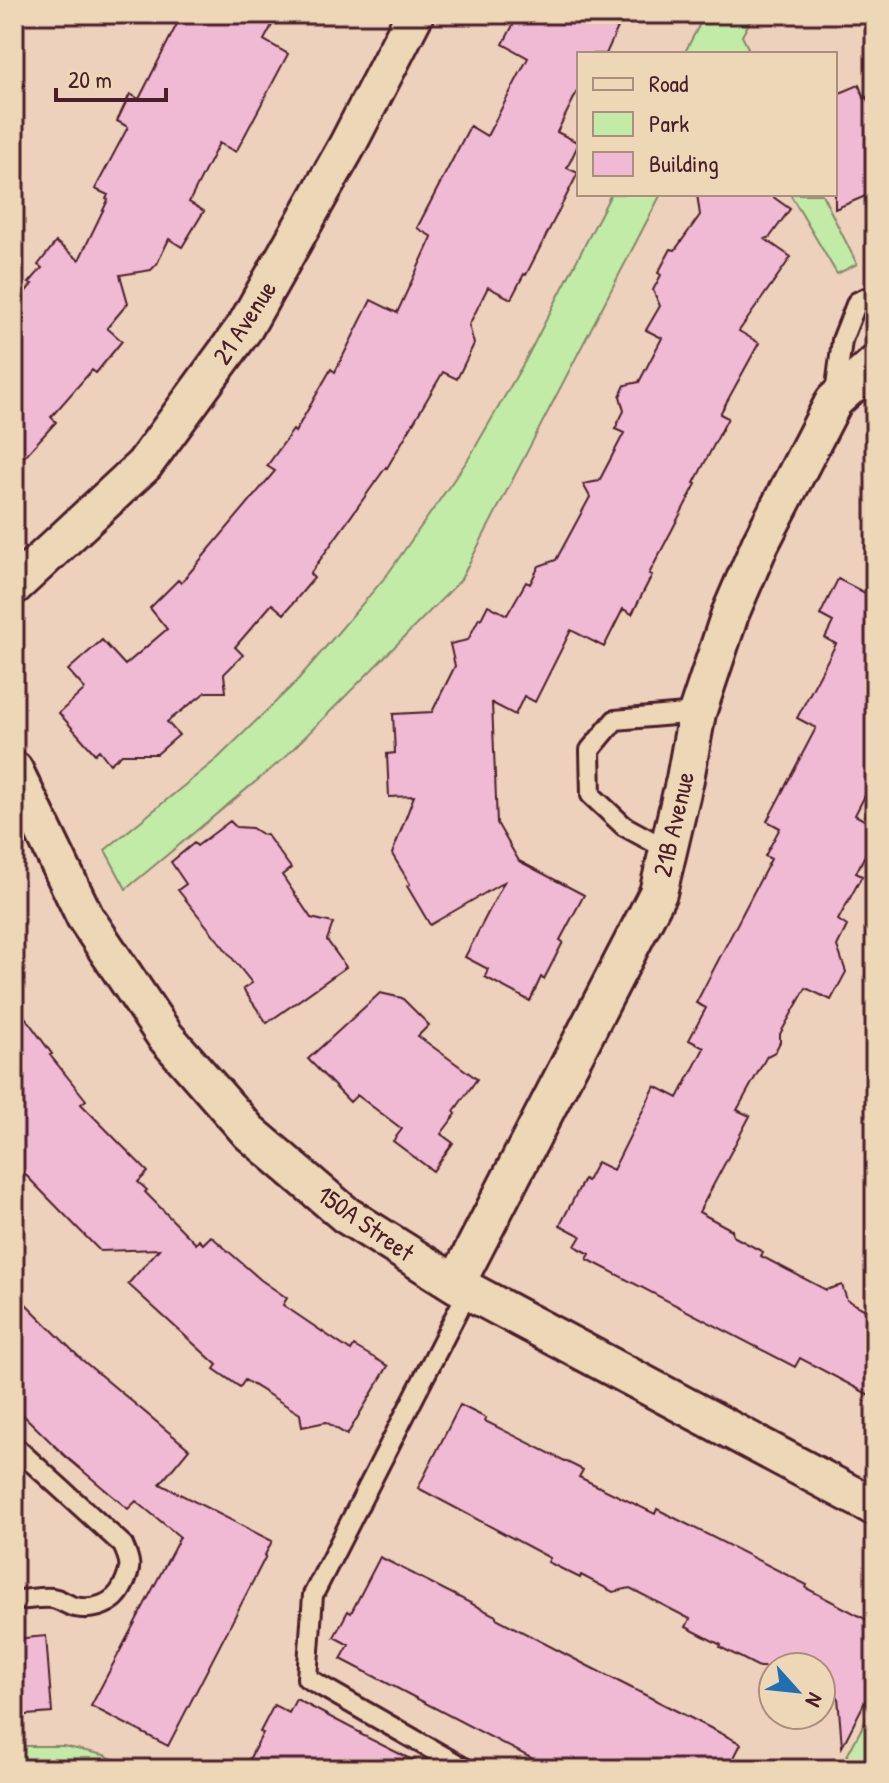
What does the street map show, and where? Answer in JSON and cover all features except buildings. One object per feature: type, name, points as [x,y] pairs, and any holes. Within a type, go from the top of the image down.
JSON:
[{"type":"street","name":"21 Avenue","points":[[14,586],[144,465],[245,327],[347,146],[415,14]]},
{"type":"street","name":"21B Avenue","points":[[462,1288],[658,893],[697,713],[730,614],[761,542],[834,401],[875,364]]},
{"type":"street","name":"150A Street","points":[[14,770],[85,917],[165,1036],[249,1132],[346,1215],[462,1288],[875,1507]]},
{"type":"lane","points":[[834,401],[842,340],[857,302],[875,294]]},
{"type":"lane","points":[[668,850],[624,826],[591,795],[590,750],[615,720],[697,713]]},
{"type":"lane","points":[[462,1288],[313,1595],[307,1678],[466,1769]]},
{"type":"lane","points":[[14,1446],[123,1545],[130,1562],[120,1592],[106,1605],[76,1607],[53,1598],[14,1600]]},
{"type":"green space","points":[[705,14],[754,14],[742,36],[750,52],[685,52]]},
{"type":"green space","points":[[610,196],[660,196],[460,581],[283,759],[126,889],[105,850],[218,758],[295,683],[387,575],[469,458],[525,361]]},
{"type":"green space","points":[[791,196],[823,196],[857,264],[837,274]]},
{"type":"green space","points":[[875,1703],[875,1769],[840,1769]]},
{"type":"green space","points":[[14,1746],[63,1746],[104,1755],[134,1769],[14,1769]]}]
